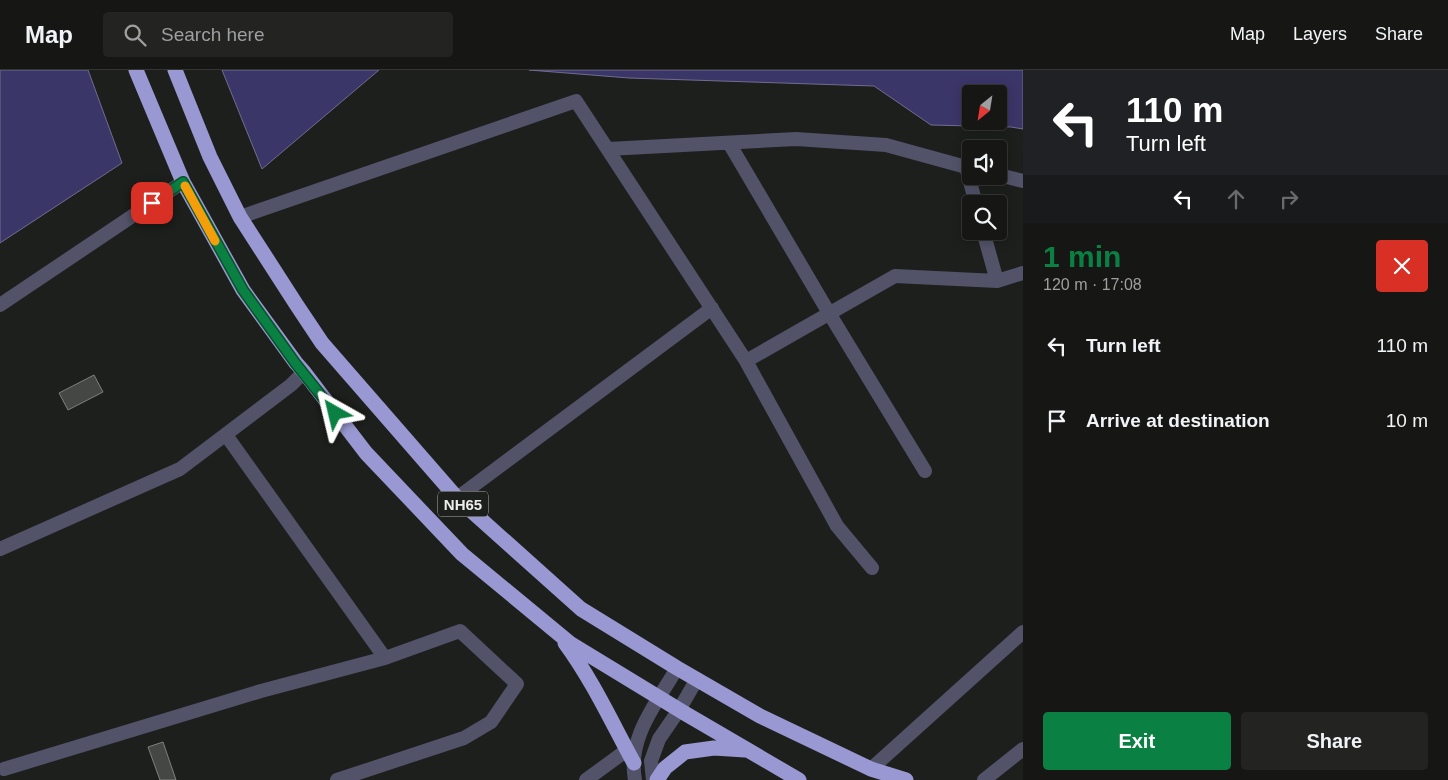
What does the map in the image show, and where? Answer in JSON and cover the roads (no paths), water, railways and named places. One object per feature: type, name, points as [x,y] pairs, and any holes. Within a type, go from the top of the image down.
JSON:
[{"type":"highway","name":"NH65","points":[[136,70],[183,182],[243,290],[296,364],[366,453],[462,554],[572,644],[679,710],[799,780]]},
{"type":"highway","name":"NH65","points":[[175,70],[210,157],[240,217],[322,342],[457,498],[581,609],[760,716],[871,769],[906,780]]},
{"type":"highway","points":[[558,633],[588,677],[631,757]]},
{"type":"highway","points":[[657,780],[665,768],[685,752],[714,748],[749,751]]},
{"type":"street","points":[[240,217],[576,101],[746,361],[837,526],[872,568]]},
{"type":"street","points":[[608,149],[796,139],[886,145],[962,166]]},
{"type":"street","points":[[730,143],[829,313],[925,470]]},
{"type":"street","points":[[1007,177],[1023,181]]},
{"type":"street","points":[[0,305],[183,182]]},
{"type":"street","points":[[986,240],[997,281]]},
{"type":"street","points":[[746,361],[895,276],[997,281],[1023,273]]},
{"type":"street","points":[[457,498],[712,308]]},
{"type":"street","points":[[0,549],[180,469],[291,385],[304,372]]},
{"type":"street","points":[[226,435],[385,658]]},
{"type":"street","points":[[1,768],[261,691],[385,658],[460,631],[517,684],[491,722],[464,738],[337,780]]},
{"type":"street","points":[[871,769],[1023,632]]},
{"type":"street","points":[[635,780],[631,757],[644,722],[678,668]]},
{"type":"street","points":[[653,780],[651,761],[659,740],[697,679]]},
{"type":"street","points":[[984,780],[1023,749]]},
{"type":"street","points":[[586,780],[631,757]]}]
